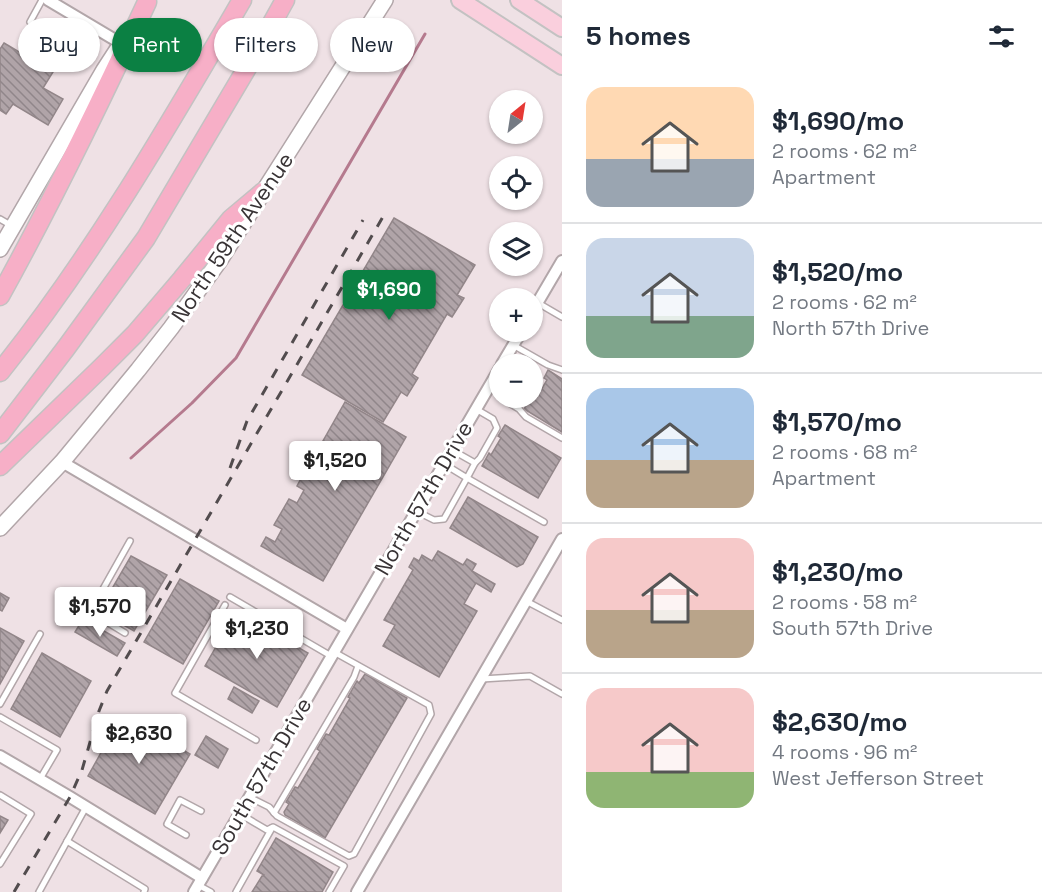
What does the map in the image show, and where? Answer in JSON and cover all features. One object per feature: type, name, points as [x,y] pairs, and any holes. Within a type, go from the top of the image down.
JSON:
[{"type":"highway","points":[[0,372],[74,273],[148,158],[242,0]]},
{"type":"highway","points":[[0,434],[146,238],[285,0]]},
{"type":"highway","points":[[0,296],[38,226],[148,1]]},
{"type":"highway","points":[[0,466],[135,334],[231,219],[263,192]]},
{"type":"main road","name":"North 59th Avenue","points":[[0,528],[62,462],[132,378],[220,260],[385,0]]},
{"type":"main road","points":[[460,0],[562,66]]},
{"type":"main road","points":[[519,0],[562,28]]},
{"type":"main road","points":[[138,18],[148,1]]},
{"type":"main road","points":[[0,249],[7,223],[112,59]]},
{"type":"street","points":[[48,0],[112,38]]},
{"type":"street","points":[[543,293],[562,261]]},
{"type":"street","name":"North 57th Drive","points":[[508,354],[515,342]]},
{"type":"street","name":"North 57th Drive","points":[[347,629],[489,386]]},
{"type":"street","points":[[62,462],[347,629]]},
{"type":"street","points":[[357,892],[562,539]]},
{"type":"street","name":"South 57th Drive","points":[[198,885],[347,629]]},
{"type":"street","points":[[0,756],[86,807],[198,885]]},
{"type":"lane","points":[[32,18],[42,0]]},
{"type":"lane","points":[[543,310],[562,316]]},
{"type":"lane","points":[[513,345],[548,365],[562,370]]},
{"type":"lane","points":[[517,408],[526,417],[562,438]]},
{"type":"lane","points":[[416,511],[434,520],[444,519],[480,458],[497,428],[493,419],[476,409]]},
{"type":"lane","points":[[452,450],[475,463]]},
{"type":"lane","points":[[444,464],[544,522]]},
{"type":"lane","points":[[126,633],[97,616],[94,605],[130,541]]},
{"type":"lane","points":[[230,597],[429,705],[431,714],[354,854],[349,856],[277,816],[269,807],[249,797]]},
{"type":"lane","points":[[526,601],[562,620]]},
{"type":"lane","points":[[225,605],[175,693],[256,740]]},
{"type":"lane","points":[[0,704],[40,634]]},
{"type":"lane","points":[[274,813],[354,677],[358,666]]},
{"type":"lane","points":[[481,679],[530,676],[562,694]]},
{"type":"lane","points":[[0,717],[57,750],[40,779]]},
{"type":"lane","points":[[0,795],[31,814],[0,864]]},
{"type":"lane","points":[[186,835],[167,824],[180,800],[201,811]]},
{"type":"lane","points":[[39,892],[86,807]]},
{"type":"lane","points":[[240,813],[267,830],[273,827]]},
{"type":"lane","points":[[236,892],[273,827]]},
{"type":"lane","points":[[273,827],[344,866],[329,892]]},
{"type":"lane","points":[[67,841],[146,890],[144,892]]},
{"type":"lane","points":[[198,885],[211,892]]},
{"type":"building","points":[[4,43],[18,51],[18,72],[53,72],[43,88],[63,99],[48,125],[13,104],[6,114],[0,110],[0,49]]},
{"type":"building","points":[[394,218],[475,265],[457,295],[464,298],[452,317],[447,314],[412,374],[418,378],[407,396],[401,392],[383,422],[302,375]]},
{"type":"building","points":[[548,370],[562,379],[562,432],[524,409],[543,408],[543,387],[547,380],[544,378]]},
{"type":"building","points":[[345,402],[406,437],[323,581],[261,546],[266,537],[275,542],[282,529],[274,525],[289,499],[297,503],[304,490],[297,486],[311,460],[320,465],[327,452],[319,448]]},
{"type":"building","points":[[505,425],[561,458],[538,498],[482,466],[501,438],[498,436]]},
{"type":"building","points":[[468,497],[538,537],[523,564],[517,567],[450,528]]},
{"type":"building","points":[[438,551],[463,565],[467,559],[476,564],[472,571],[495,584],[491,592],[476,583],[464,604],[477,611],[439,677],[383,646],[395,625],[384,620],[413,570],[409,567],[414,558],[419,561],[422,555],[432,561]]},
{"type":"building","points":[[131,556],[167,575],[134,631],[99,611]]},
{"type":"building","points":[[180,579],[219,601],[183,664],[144,642]]},
{"type":"building","points":[[0,593],[9,598],[2,611],[0,610]]},
{"type":"building","points":[[236,612],[308,653],[277,707],[205,666]]},
{"type":"building","points":[[83,619],[125,643],[117,656],[75,632]]},
{"type":"building","points":[[0,628],[24,641],[0,684]]},
{"type":"building","points":[[42,653],[91,681],[60,737],[11,709]]},
{"type":"building","points":[[365,674],[407,698],[325,838],[285,815],[284,812],[289,804],[286,802],[295,787],[298,788],[320,751],[317,749],[326,734],[329,735],[357,681],[359,683]]},
{"type":"building","points":[[234,687],[259,701],[252,713],[228,699]]},
{"type":"building","points":[[122,715],[190,754],[155,814],[88,776]]},
{"type":"building","points":[[206,736],[228,749],[218,768],[195,755]]},
{"type":"building","points":[[0,816],[8,820],[0,833]]},
{"type":"building","points":[[276,838],[333,872],[322,892],[252,892],[264,875],[257,871]]},
{"type":"waterway","points":[[131,458],[192,403],[236,358],[425,34]]},
{"type":"railway","points":[[14,892],[70,797],[82,770],[107,691],[384,215]]},
{"type":"railway","points":[[230,468],[247,421],[363,220]]}]
